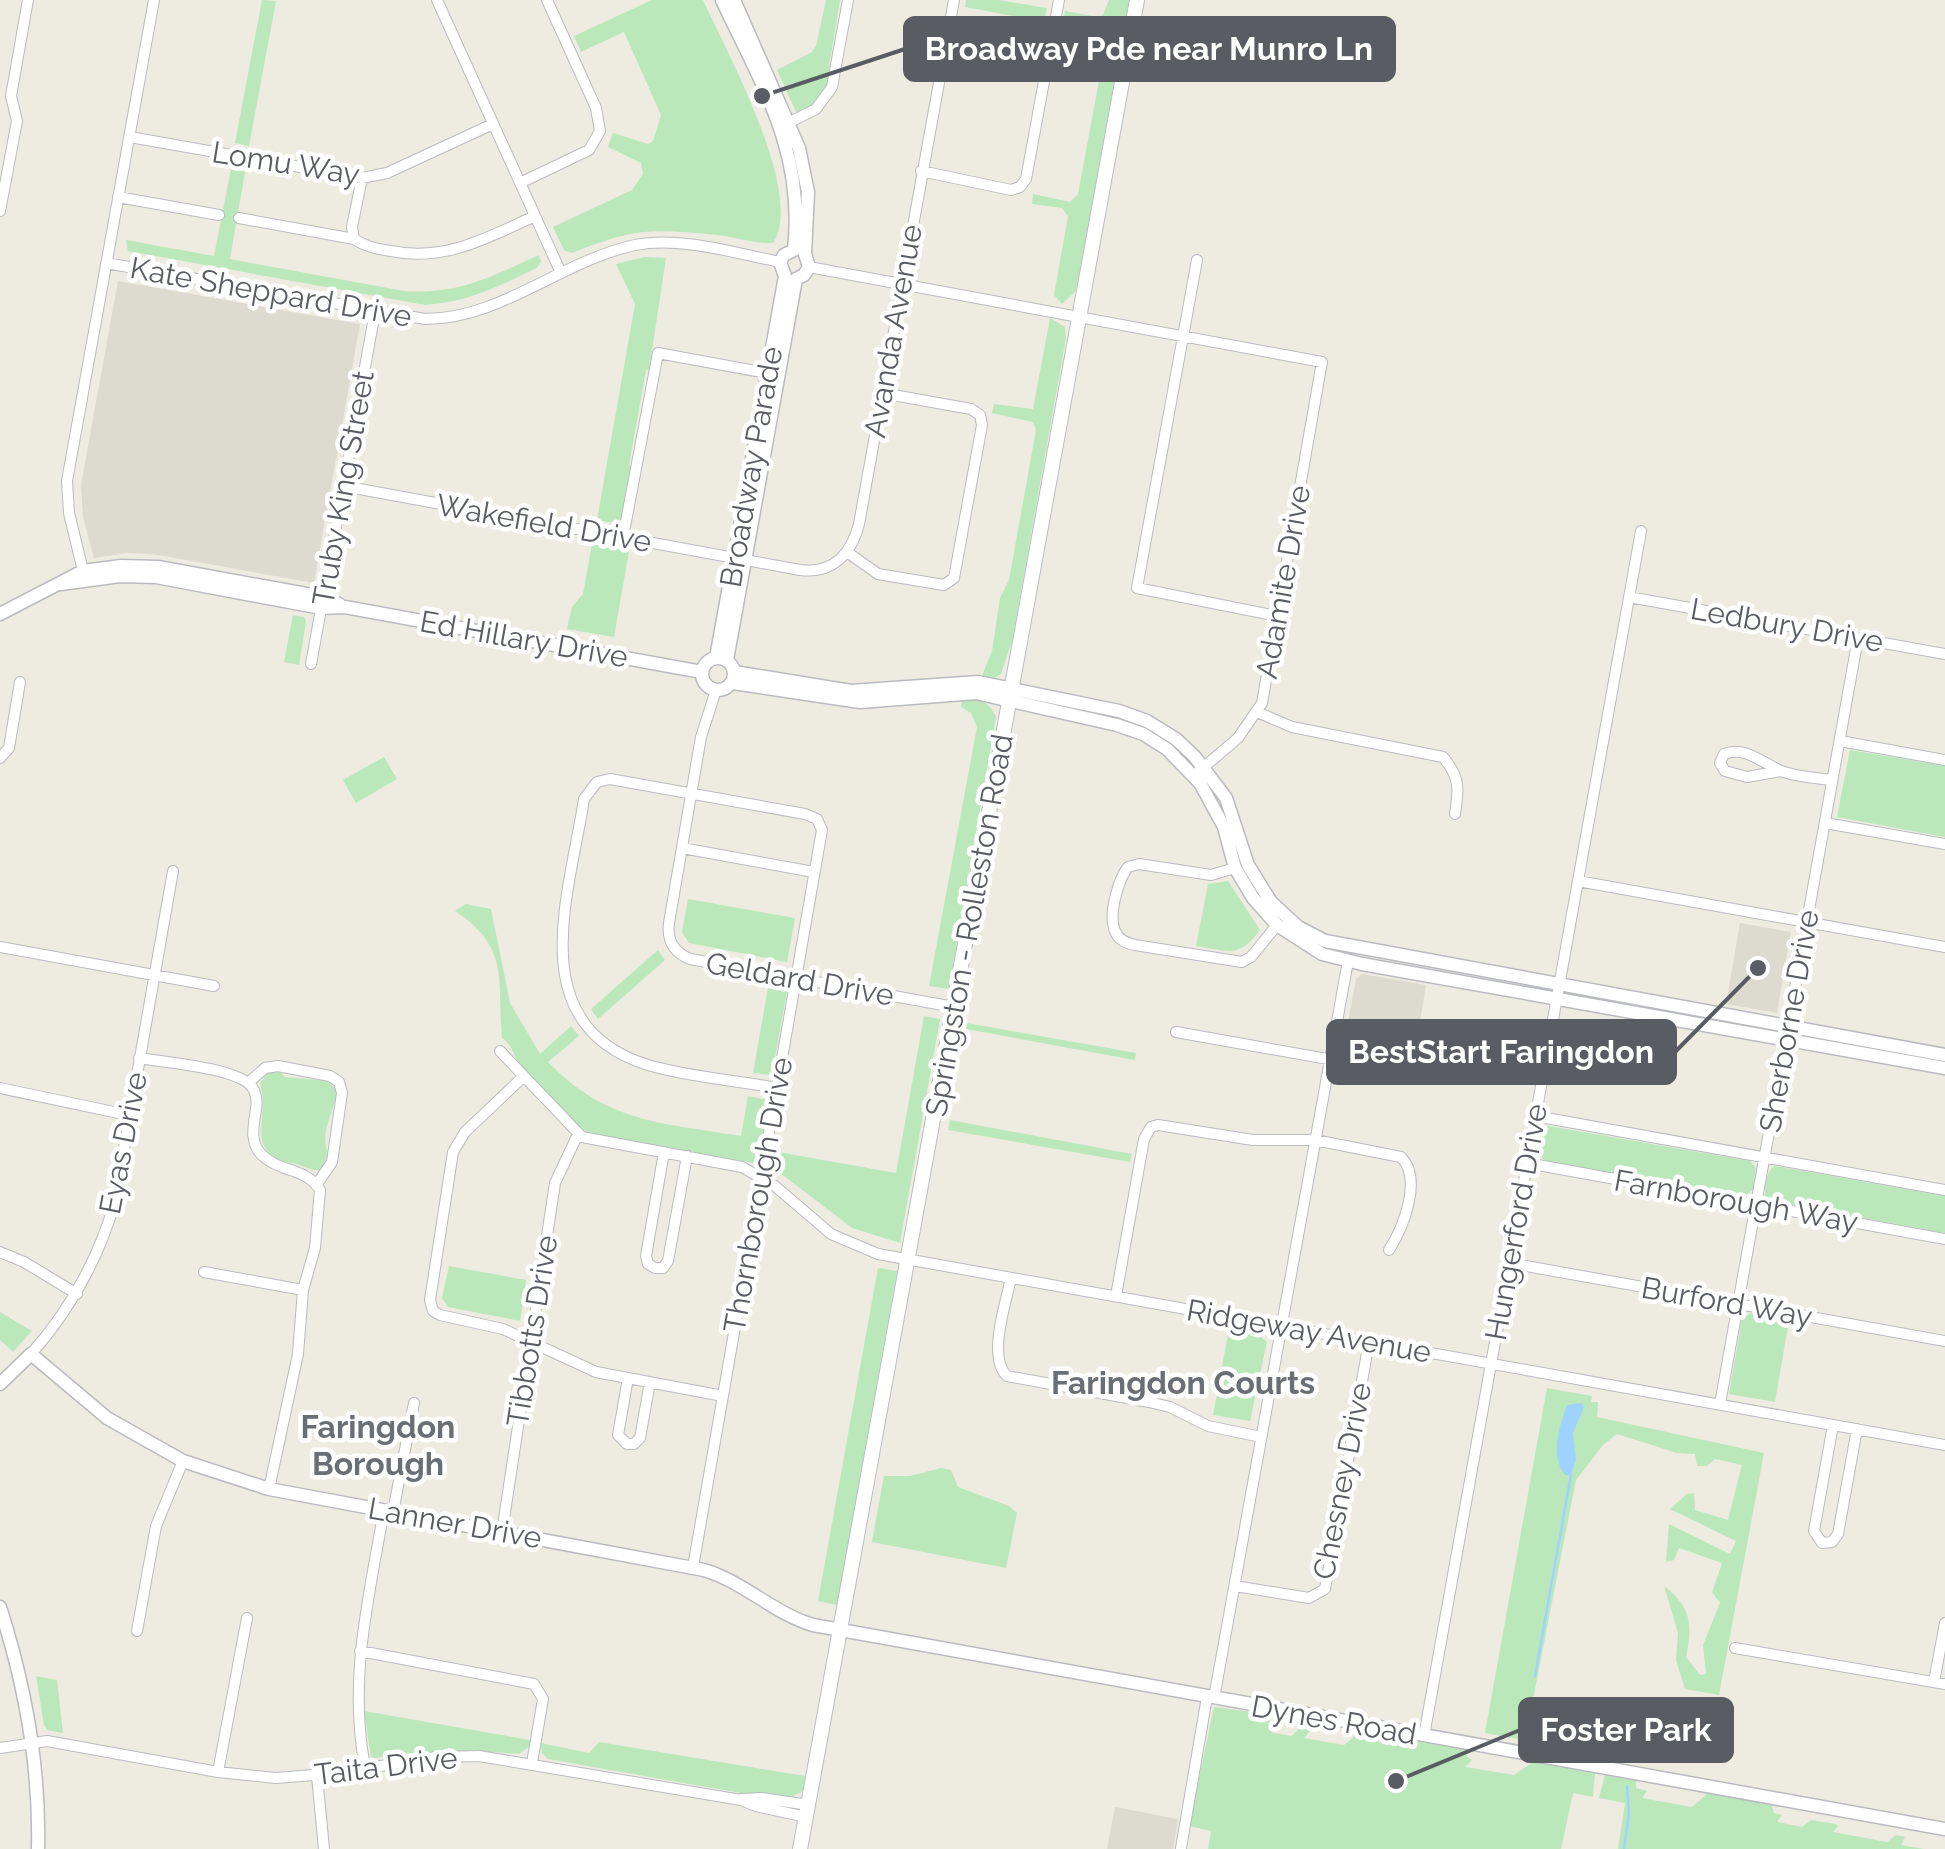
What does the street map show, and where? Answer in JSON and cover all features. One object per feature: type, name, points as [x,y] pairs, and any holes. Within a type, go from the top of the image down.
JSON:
[{"type":"main road","name":"Springston - Rolleston Road","points":[[800,1849],[1137,0]]},
{"type":"street","points":[[0,212],[17,121],[10,96],[28,0]]},
{"type":"street","points":[[84,576],[70,523],[67,481],[154,0]]},
{"type":"street","points":[[437,0],[561,272]]},
{"type":"street","points":[[520,182],[589,150],[600,131],[596,108],[547,0]]},
{"type":"street","points":[[722,0],[785,125]]},
{"type":"street","points":[[734,0],[785,125],[796,188],[803,257],[804,275],[790,277],[780,262],[787,252],[803,257],[902,284],[1183,335]]},
{"type":"street","points":[[785,125],[816,109],[832,86],[848,0]]},
{"type":"street","name":"Avanda Avenue","points":[[847,552],[859,524],[954,0]]},
{"type":"street","points":[[921,172],[1011,190],[1020,187],[1026,179],[1059,0]]},
{"type":"street","name":"Lomu Way","points":[[130,138],[362,178],[377,177],[493,124]]},
{"type":"street","points":[[0,131],[14,134]]},
{"type":"street","points":[[354,239],[352,227],[362,178]]},
{"type":"street","points":[[118,198],[219,215]]},
{"type":"street","points":[[239,218],[354,239],[365,246],[409,255],[443,254],[535,216]]},
{"type":"street","name":"Kate Sheppard Drive","points":[[106,263],[424,320],[462,316],[497,304],[600,255],[653,242],[780,262]]},
{"type":"street","points":[[1197,260],[1136,588],[1277,616]]},
{"type":"street","name":"Broadway Parade","points":[[721,659],[790,277]]},
{"type":"street","name":"Truby King Street","points":[[311,664],[375,312]]},
{"type":"street","name":"Adamite Drive","points":[[1183,335],[1322,362],[1263,698],[1238,738],[1199,771]]},
{"type":"street","points":[[623,537],[658,353],[773,374]]},
{"type":"street","points":[[739,558],[819,570],[835,565],[847,552],[878,574],[944,585],[954,578],[980,440],[980,415],[971,409],[882,393]]},
{"type":"street","name":"Wakefield Drive","points":[[344,486],[739,558]]},
{"type":"street","name":"Hungerford Drive","points":[[1424,1736],[1640,532]]},
{"type":"street","name":"Ed Hillary Drive","points":[[0,614],[84,576],[156,578],[346,607],[702,672]]},
{"type":"street","name":"Ledbury Drive","points":[[1629,597],[1945,654]]},
{"type":"street","name":"Sherborne Drive","points":[[1720,1404],[1858,638]]},
{"type":"street","points":[[734,678],[725,689],[716,690],[707,686],[702,672],[706,662],[721,659],[734,678],[851,692],[948,682],[1119,711],[1147,721],[1176,739],[1199,771],[1226,798],[1248,864],[1262,889],[1298,927],[1326,942],[1558,992],[1787,1033],[1945,1055]]},
{"type":"street","points":[[0,758],[9,748],[20,682]]},
{"type":"street","name":"Geldard Drive","points":[[716,690],[702,737],[668,929],[669,940],[677,952],[690,959],[954,1007]]},
{"type":"street","points":[[1257,712],[1292,726],[1443,757],[1460,785],[1455,814]]},
{"type":"street","points":[[1840,741],[1945,760]]},
{"type":"street","points":[[1781,771],[1768,776],[1741,776],[1725,771],[1720,763],[1724,754],[1734,751],[1781,771],[1832,780]]},
{"type":"street","points":[[1199,771],[1235,868],[1253,898],[1277,925],[1322,954],[1348,961],[1500,981]]},
{"type":"street","points":[[692,793],[610,779],[596,782],[586,792],[562,925],[561,963],[567,989],[578,1013],[593,1031],[608,1045],[634,1059],[659,1068],[776,1088]]},
{"type":"street","name":"Thornborough Drive","points":[[692,793],[805,814],[820,823],[694,1567]]},
{"type":"street","points":[[1825,823],[1945,844]]},
{"type":"street","points":[[682,848],[814,872]]},
{"type":"street","points":[[1235,868],[1211,875],[1139,864],[1128,867],[1118,884],[1113,926],[1116,934],[1135,945],[1242,962],[1251,957],[1277,925]]},
{"type":"street","name":"Eyas Drive","points":[[0,1384],[31,1354],[77,1294],[101,1244],[114,1205],[174,870]]},
{"type":"street","points":[[1578,881],[1945,947]]},
{"type":"street","points":[[0,947],[214,986]]},
{"type":"street","points":[[1181,1848],[1235,1586],[1348,961]]},
{"type":"street","points":[[1176,1032],[1423,1076]]},
{"type":"street","points":[[1787,1033],[1945,1068]]},
{"type":"street","points":[[500,1051],[578,1134],[599,1142],[727,1163],[761,1176]]},
{"type":"street","points":[[139,1058],[232,1075],[248,1083],[257,1099],[252,1128],[257,1148],[274,1164],[298,1171],[316,1184],[321,1196],[304,1290],[298,1354],[270,1489]]},
{"type":"street","points":[[248,1083],[265,1068],[278,1066],[330,1076],[339,1082],[342,1093],[332,1162],[316,1184]]},
{"type":"street","points":[[523,1078],[472,1124],[456,1146],[430,1303],[440,1315],[492,1326],[586,1369],[724,1396]]},
{"type":"street","points":[[0,1088],[128,1115]]},
{"type":"street","points":[[1535,1116],[1945,1190]]},
{"type":"street","points":[[1116,1296],[1144,1139],[1151,1127],[1169,1126],[1253,1140],[1315,1140],[1390,1154],[1407,1163],[1411,1176],[1401,1231],[1389,1250]]},
{"type":"street","name":"Tibbotts Drive","points":[[502,1532],[555,1184],[578,1134]]},
{"type":"street","points":[[664,1152],[646,1256],[648,1264],[655,1268],[663,1268],[668,1261],[686,1156]]},
{"type":"street","name":"Farnborough Way","points":[[1527,1163],[1945,1239]]},
{"type":"street","name":"Ridgeway Avenue","points":[[761,1176],[811,1220],[842,1240],[878,1254],[1945,1445]]},
{"type":"street","points":[[652,1218],[675,1223]]},
{"type":"street","points":[[0,1252],[77,1294]]},
{"type":"street","name":"Burford Way","points":[[1509,1263],[1945,1341]]},
{"type":"street","points":[[204,1272],[304,1290]]},
{"type":"street","points":[[1011,1278],[996,1355],[1007,1376],[1170,1407],[1208,1426],[1260,1437]]},
{"type":"street","name":"Chesney Drive","points":[[1235,1586],[1309,1598],[1324,1589],[1369,1342]]},
{"type":"street","name":"Lanner Drive","points":[[31,1354],[106,1418],[182,1461],[270,1489],[694,1567],[726,1578],[793,1618],[842,1631]]},
{"type":"street","points":[[628,1378],[618,1435],[627,1444],[640,1438],[650,1382]]},
{"type":"street","points":[[365,1767],[358,1716],[360,1651],[414,1403]]},
{"type":"street","points":[[1834,1425],[1814,1531],[1822,1543],[1832,1542],[1838,1534],[1857,1429]]},
{"type":"street","points":[[137,1631],[156,1526],[182,1461]]},
{"type":"street","points":[[1822,1486],[1845,1491]]},
{"type":"street","points":[[0,1606],[18,1666],[31,1742],[38,1798],[38,1849]]},
{"type":"street","points":[[218,1772],[248,1618]]},
{"type":"street","points":[[1735,1648],[1939,1683],[1945,1623]]},
{"type":"street","name":"Dynes Road","points":[[842,1631],[1945,1830]]},
{"type":"street","points":[[360,1651],[534,1684],[543,1699],[532,1763]]},
{"type":"street","name":"Taita Drive","points":[[0,1748],[47,1741],[218,1772],[276,1778],[317,1776],[455,1756],[532,1763],[741,1800],[756,1806],[808,1811]]},
{"type":"street","points":[[317,1776],[324,1849]]},
{"type":"shaded area","points":[[118,281],[360,324],[314,583],[153,554],[94,558],[83,517],[81,485]]},
{"type":"shaded area","points":[[1740,923],[1791,932],[1777,1013],[1726,1004]]},
{"type":"shaded area","points":[[1362,974],[1426,985],[1417,1040],[1347,1028],[1356,979]]},
{"type":"shaded area","points":[[1115,1807],[1178,1819],[1173,1849],[1107,1849]]},
{"type":"green space","points":[[262,0],[276,1],[249,146],[235,143]]},
{"type":"green space","points":[[652,0],[703,0],[744,86],[771,158],[779,192],[780,221],[773,243],[660,231],[613,238],[572,253],[564,250],[553,227],[632,190],[643,174],[641,163],[608,147],[613,133],[648,144],[653,141],[661,115],[624,32],[581,52],[574,36]]},
{"type":"green space","points":[[826,0],[840,0],[828,73],[831,75],[819,99],[797,114],[777,70],[812,52]]},
{"type":"green space","points":[[966,0],[998,0],[1047,8],[1044,22],[965,7]]},
{"type":"green space","points":[[1109,0],[1129,0],[1075,292],[1062,304],[1054,295],[1068,216],[1062,208],[1032,204],[1033,194],[1070,202],[1078,194],[1101,70],[1100,37],[1094,31],[1062,25],[1065,11],[1098,17],[1103,15]]},
{"type":"green space","points":[[231,169],[245,172],[230,259],[423,292],[474,283],[539,255],[541,261],[537,268],[482,292],[425,305],[128,251],[126,240],[214,256]]},
{"type":"green space","points":[[644,257],[666,258],[621,524],[597,520],[635,304],[616,264]]},
{"type":"green space","points":[[1050,318],[1065,327],[1066,338],[1012,641],[1001,674],[991,680],[981,678],[992,651],[1000,598],[1009,580],[1036,430],[1033,422],[992,413],[994,404],[1033,409]]},
{"type":"green space","points":[[592,544],[629,551],[614,637],[567,629],[572,607],[583,594]]},
{"type":"green space","points":[[293,615],[306,621],[299,665],[284,662]]},
{"type":"green space","points":[[962,699],[983,702],[996,717],[949,989],[929,986],[977,727],[971,713],[961,707]]},
{"type":"green space","points":[[1850,750],[1945,766],[1945,837],[1837,817]]},
{"type":"green space","points":[[384,757],[397,779],[356,803],[343,780]]},
{"type":"green space","points":[[1228,881],[1260,930],[1246,945],[1233,951],[1196,946],[1208,884]]},
{"type":"green space","points":[[688,899],[795,918],[787,962],[689,943],[682,932]]},
{"type":"green space","points":[[466,904],[491,909],[510,1003],[540,1054],[571,1026],[579,1036],[548,1062],[570,1082],[614,1109],[637,1117],[741,1136],[748,1096],[768,1100],[759,1157],[754,1163],[592,1134],[563,1113],[526,1073],[502,1038],[498,967],[485,938],[455,911]]},
{"type":"green space","points":[[658,950],[665,960],[598,1019],[591,1009]]},
{"type":"green space","points":[[768,988],[787,991],[772,1075],[753,1073]]},
{"type":"green space","points":[[924,1016],[940,1019],[900,1243],[852,1228],[775,1169],[778,1152],[896,1173]]},
{"type":"green space","points":[[967,1023],[1136,1053],[1135,1060],[966,1029]]},
{"type":"green space","points":[[269,1071],[285,1077],[328,1081],[337,1090],[326,1129],[328,1153],[322,1170],[277,1158],[267,1151],[261,1132],[260,1083]]},
{"type":"green space","points":[[950,1120],[1132,1154],[1130,1162],[948,1130]]},
{"type":"green space","points":[[1548,1126],[1750,1161],[1756,1168],[1753,1190],[1744,1196],[1547,1161],[1540,1157],[1537,1144]]},
{"type":"green space","points":[[1775,1166],[1945,1196],[1945,1233],[1770,1201],[1765,1196],[1766,1183]]},
{"type":"green space","points":[[449,1266],[526,1280],[520,1321],[448,1307],[442,1298]]},
{"type":"green space","points":[[878,1268],[897,1271],[837,1605],[818,1601]]},
{"type":"green space","points":[[0,1312],[32,1331],[13,1352],[0,1340]]},
{"type":"green space","points":[[1751,1313],[1788,1326],[1775,1402],[1729,1394],[1742,1319]]},
{"type":"green space","points":[[1229,1329],[1267,1342],[1250,1421],[1213,1415]]},
{"type":"green space","points":[[1547,1388],[1592,1396],[1591,1402],[1598,1402],[1597,1417],[1764,1453],[1719,1695],[1685,1689],[1676,1660],[1678,1633],[1664,1586],[1680,1601],[1688,1617],[1686,1657],[1700,1675],[1706,1674],[1703,1645],[1720,1603],[1712,1592],[1722,1563],[1679,1548],[1674,1560],[1666,1562],[1669,1524],[1730,1554],[1736,1541],[1670,1509],[1687,1494],[1694,1493],[1695,1510],[1728,1520],[1742,1465],[1715,1459],[1707,1466],[1697,1466],[1695,1454],[1677,1453],[1617,1434],[1603,1445],[1576,1480],[1525,1740],[1485,1733]]},
{"type":"green space","points":[[941,1468],[951,1470],[958,1487],[1009,1506],[1017,1513],[1006,1568],[872,1542],[884,1476],[910,1476]]},
{"type":"green space","points":[[36,1676],[57,1680],[63,1733],[47,1730],[44,1725]]},
{"type":"green space","points":[[1214,1707],[1267,1714],[1268,1720],[1275,1723],[1268,1729],[1273,1733],[1292,1736],[1301,1726],[1310,1727],[1304,1738],[1344,1745],[1361,1731],[1466,1749],[1472,1760],[1465,1767],[1514,1775],[1533,1762],[1595,1773],[1593,1797],[1573,1793],[1561,1849],[1208,1849],[1211,1831],[1189,1826]]},
{"type":"green space","points":[[364,1711],[530,1740],[530,1746],[519,1754],[447,1752],[375,1758],[371,1757]]},
{"type":"green space","points":[[599,1742],[805,1776],[803,1791],[789,1798],[741,1793],[548,1759],[542,1753],[541,1743],[589,1753]]},
{"type":"green space","points":[[1605,1775],[1636,1781],[1636,1788],[1647,1791],[1642,1798],[1692,1807],[1708,1793],[1772,1805],[1774,1813],[1782,1815],[1777,1822],[1802,1827],[1811,1820],[1836,1824],[1833,1832],[1887,1842],[1896,1835],[1905,1837],[1901,1845],[1924,1849],[1618,1849],[1625,1803],[1599,1798]]},
{"type":"water","points":[[1581,1403],[1584,1407],[1573,1433],[1576,1460],[1571,1475],[1565,1475],[1558,1459],[1559,1432],[1567,1405]]},
{"type":"waterway","points":[[1535,1676],[1571,1475]]},
{"type":"waterway","points":[[1624,1849],[1629,1813],[1627,1786]]},
{"type":"place","name":"Broadway Pde near Munro Ln","points":[[762,96]]},
{"type":"place","name":"BestStart Faringdon","points":[[1758,968]]},
{"type":"place","name":"Foster Park","points":[[1396,1781]]},
{"type":"district","name":"Faringdon Courts","points":[[1183,1382]]},
{"type":"district","name":"Faringdon Borough","points":[[378,1444]]}]
